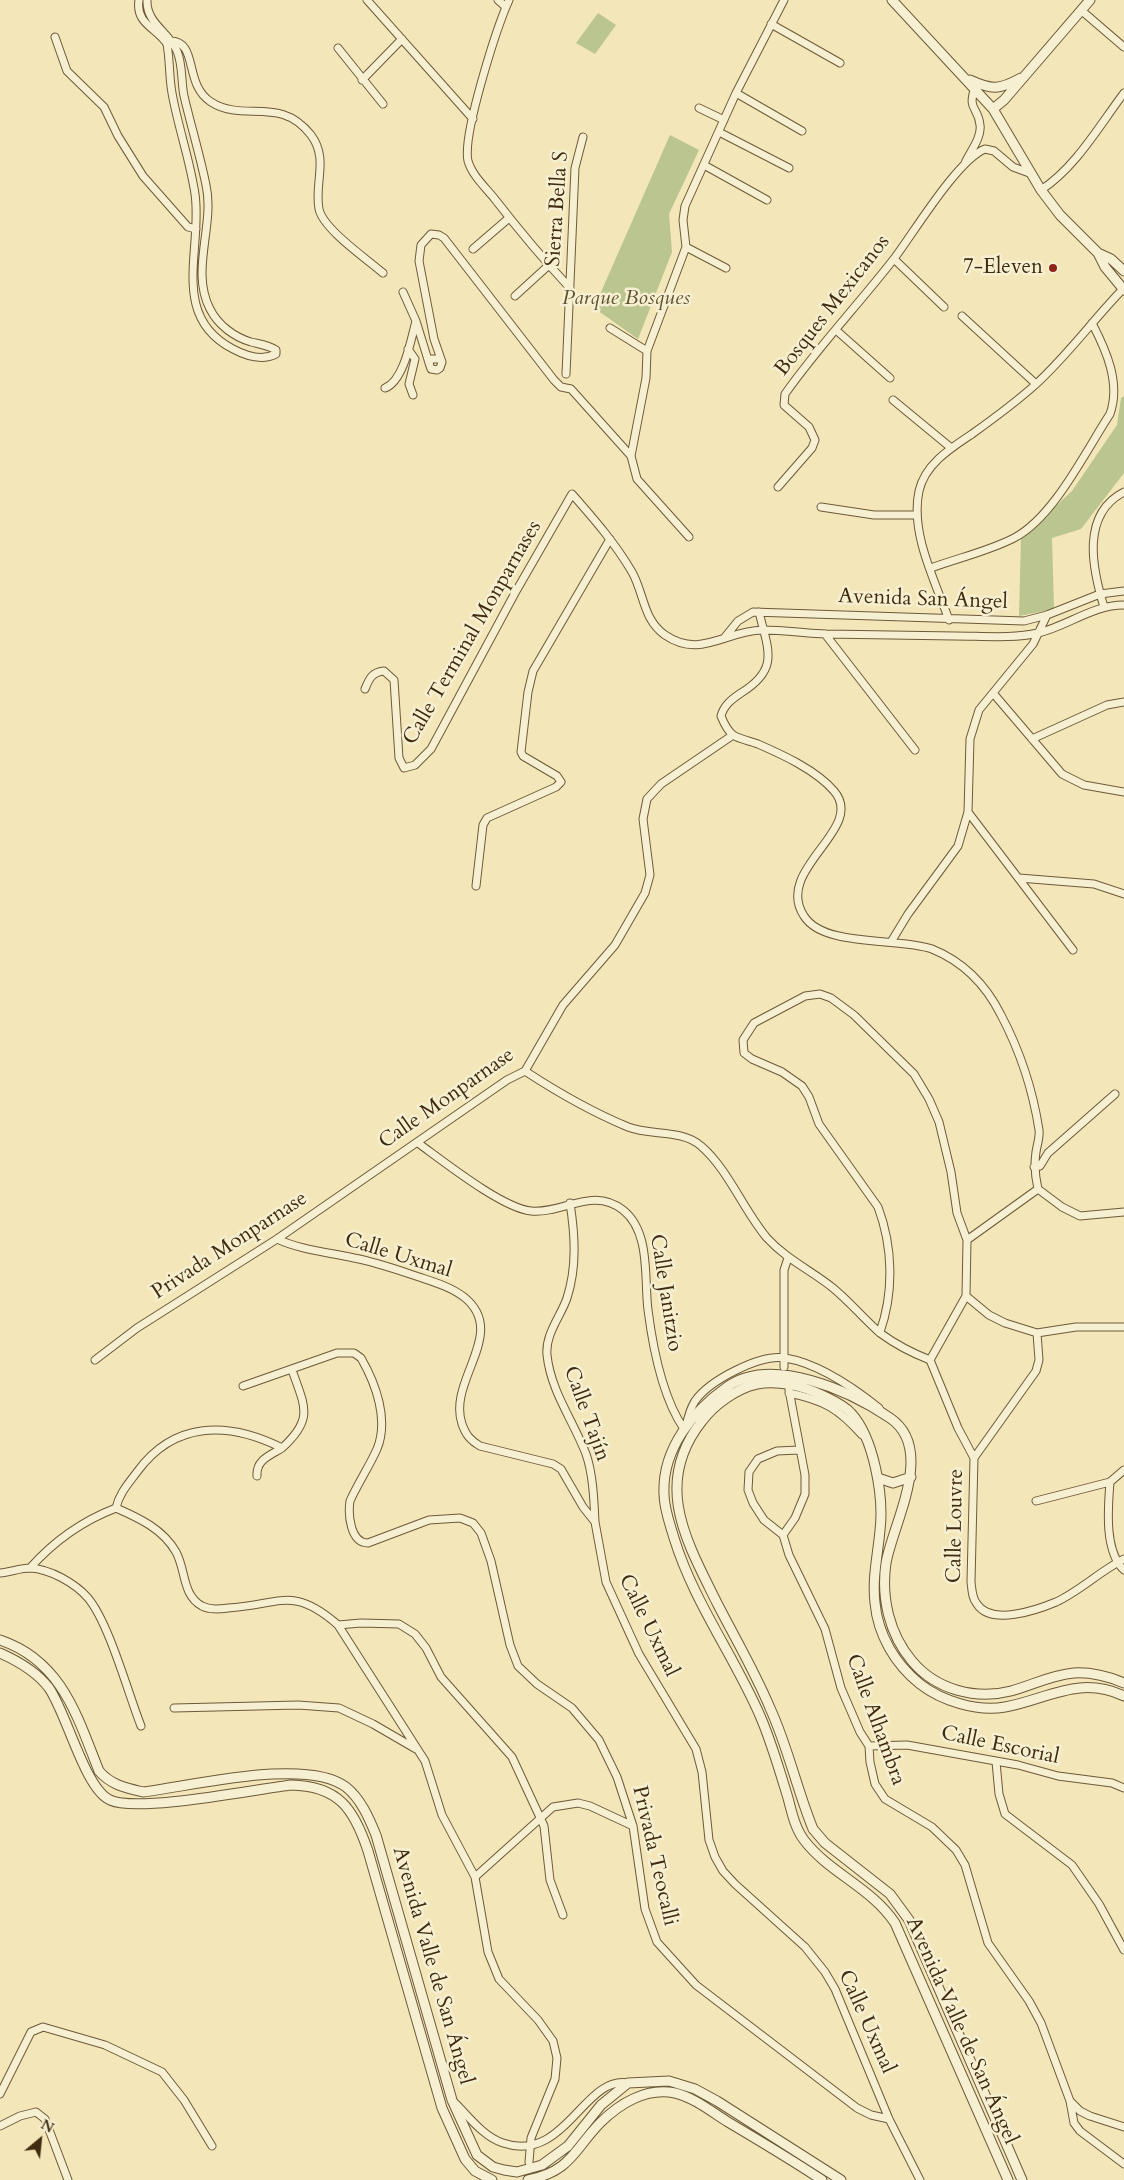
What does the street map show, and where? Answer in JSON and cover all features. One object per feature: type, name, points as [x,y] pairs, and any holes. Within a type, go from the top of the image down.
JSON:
[{"type":"street","points":[[139,0],[138,10],[143,21],[169,41],[179,42],[187,50],[194,80],[206,99],[225,108],[275,111],[291,118],[310,134],[320,155],[319,200],[322,216],[332,229],[383,272]]},
{"type":"street","points":[[147,0],[150,16],[169,41],[178,54],[184,95],[207,188],[208,217],[203,281],[206,301],[216,318],[230,331],[249,341],[272,347],[277,351],[276,354],[257,358],[242,354],[218,340],[201,320],[197,309],[192,283],[196,229],[195,195],[172,95],[169,41]]},
{"type":"street","points":[[368,0],[473,119]]},
{"type":"street","points":[[498,0],[506,7]]},
{"type":"street","points":[[509,0],[494,40],[467,140],[468,162],[473,173],[509,218],[570,288]]},
{"type":"street","points":[[689,537],[637,479],[631,456],[646,378],[647,351],[686,247],[683,220],[685,206],[736,93],[784,0]]},
{"type":"street","points":[[892,0],[975,87],[993,109],[1041,190],[1060,215],[1098,253],[1105,267],[1123,290],[1036,384],[972,433],[950,447],[926,476],[920,489],[916,515],[931,568],[949,620]]},
{"type":"street","points":[[993,109],[1004,100],[1090,0]]},
{"type":"street","points":[[1082,11],[1124,47]]},
{"type":"street","points":[[771,24],[840,64]]},
{"type":"street","points":[[55,37],[67,71],[104,108],[118,136],[143,176],[188,227],[196,229]]},
{"type":"street","points":[[362,80],[402,39]]},
{"type":"street","points":[[338,48],[383,104]]},
{"type":"street","points":[[966,78],[997,88],[1006,86],[1025,75]]},
{"type":"street","name":"Bosques Mexicanos","points":[[962,168],[980,130],[979,121],[971,104],[975,87]]},
{"type":"street","points":[[736,93],[802,131]]},
{"type":"street","points":[[1041,190],[1053,182],[1070,164],[1124,93]]},
{"type":"street","points":[[699,108],[724,120]]},
{"type":"street","points":[[719,132],[788,168]]},
{"type":"street","name":"Sierra Bella S","points":[[566,374],[574,168],[583,137]]},
{"type":"street","name":"Bosques Mexicanos","points":[[778,487],[812,448],[815,440],[809,427],[786,408],[784,399],[836,330],[894,259],[936,199],[962,168],[982,150],[990,149],[1013,167],[1032,174]]},
{"type":"street","points":[[704,165],[767,200]]},
{"type":"street","points":[[473,249],[509,218]]},
{"type":"street","points":[[403,292],[416,321],[429,363],[431,359],[439,359],[418,261],[421,245],[431,234],[444,238],[554,380],[561,387],[571,388],[631,456]]},
{"type":"street","points":[[686,247],[726,268]]},
{"type":"street","points":[[1098,253],[1111,259],[1124,270]]},
{"type":"street","points":[[894,259],[944,308]]},
{"type":"street","points":[[515,296],[549,265]]},
{"type":"street","points":[[962,316],[1036,384]]},
{"type":"street","points":[[385,388],[390,386],[398,375],[416,321]]},
{"type":"street","points":[[931,568],[1014,538],[1029,528],[1052,504],[1110,414],[1114,403],[1112,377],[1107,356],[1092,323]]},
{"type":"street","points":[[610,328],[647,351]]},
{"type":"street","points":[[836,330],[890,378]]},
{"type":"street","points":[[408,349],[415,359],[409,387],[413,395]]},
{"type":"street","points":[[893,400],[950,447]]},
{"type":"street","points":[[1104,607],[1100,594],[1092,535],[1096,521],[1105,507],[1116,496],[1124,492]]},
{"type":"street","name":"Avenida San Ángel","points":[[572,494],[610,538],[635,577],[651,621],[676,642],[695,646],[725,637],[763,630],[824,634],[993,636],[1039,632],[1104,607],[1124,605]]},
{"type":"street","name":"Calle Terminal Monparnases","points":[[365,689],[371,676],[376,671],[384,671],[394,680],[399,758],[404,768],[415,766],[431,749],[515,593],[572,494]]},
{"type":"street","points":[[821,507],[874,515],[916,515]]},
{"type":"street","points":[[476,886],[483,825],[487,818],[556,787],[560,782],[557,776],[524,756],[521,752],[528,692],[533,671],[610,538]]},
{"type":"street","name":"Avenida San Ángel","points":[[725,637],[745,616],[759,612],[949,620],[1024,621],[1047,616],[1100,594],[1124,591]]},
{"type":"street","points":[[759,612],[767,645],[766,672],[756,683],[725,706],[721,716],[733,734],[758,744],[798,765],[830,786],[839,799],[840,814],[836,827],[808,864],[800,881],[799,904],[808,921],[820,930],[834,934],[917,945],[951,958],[969,970],[987,992],[1002,1015],[1027,1080],[1039,1131],[1034,1167],[1038,1189],[1062,1207],[1080,1216],[1124,1212]]},
{"type":"street","points":[[892,942],[908,914],[958,846],[968,812],[970,739],[979,710],[1014,670],[1039,632],[1047,616]]},
{"type":"street","points":[[824,634],[915,750]]},
{"type":"street","points":[[993,693],[1054,767],[1067,777],[1084,785],[1124,792]]},
{"type":"street","points":[[1032,739],[1107,705],[1124,702]]},
{"type":"street","name":"Calle Monparnase","points":[[342,1193],[418,1143],[507,1080],[525,1071],[563,1005],[615,945],[645,893],[650,875],[643,819],[647,799],[661,784],[733,734]]},
{"type":"street","points":[[968,812],[1073,950]]},
{"type":"street","points":[[1019,878],[1094,884],[1124,894]]},
{"type":"street","points":[[525,1071],[589,1108],[629,1127],[690,1139],[701,1146],[767,1237],[788,1258],[835,1290],[880,1332],[901,1347],[930,1360],[966,1296],[967,1240],[957,1214],[945,1142],[929,1099],[914,1074],[854,1015],[831,998],[820,994],[805,996],[754,1023],[743,1040],[744,1052],[752,1059],[782,1072],[802,1086],[809,1097],[819,1124],[878,1207],[883,1222],[890,1265],[888,1301],[880,1332]]},
{"type":"street","points":[[1034,1167],[1040,1166],[1048,1153],[1115,1094]]},
{"type":"street","name":"Calle Janitzio","points":[[418,1143],[472,1181],[522,1208],[532,1211],[584,1200],[598,1200],[610,1203],[623,1210],[638,1230],[648,1311],[668,1403],[685,1428]]},
{"type":"street","points":[[967,1240],[1038,1189]]},
{"type":"street","name":"Privada Monparnase","points":[[95,1360],[137,1328],[277,1238],[342,1193]]},
{"type":"street","name":"Calle Tajín","points":[[570,1203],[574,1228],[573,1274],[567,1299],[550,1337],[547,1353],[551,1376],[559,1399],[588,1461],[595,1522]]},
{"type":"street","name":"Calle Uxmal","points":[[277,1238],[295,1247],[356,1258],[432,1281],[464,1297],[474,1307],[482,1331],[478,1350],[459,1396],[459,1409],[465,1432],[471,1440],[480,1446],[553,1464],[561,1469],[583,1507],[595,1522],[603,1571],[609,1590],[639,1654],[661,1694],[692,1741],[699,1758],[709,1840],[714,1858],[735,1884],[796,1937],[825,1972],[835,1989],[889,2119],[920,2180]]},
{"type":"street","points":[[784,1367],[784,1270],[788,1258]]},
{"type":"street","points":[[966,1296],[989,1315],[1005,1323],[1036,1333],[1076,1327],[1124,1327]]},
{"type":"street","points":[[974,1458],[1036,1371],[1039,1360],[1036,1333]]},
{"type":"street","name":"Privada Teocalli","points":[[243,1386],[337,1353],[354,1353],[361,1358],[381,1410],[382,1426],[377,1449],[350,1500],[349,1510],[354,1534],[358,1540],[368,1543],[430,1520],[460,1518],[473,1523],[481,1533],[492,1561],[513,1657],[525,1674],[572,1708],[599,1740],[617,1777],[633,1826],[645,1908],[652,1933],[672,1960],[696,1985],[729,2012],[857,2108],[871,2115],[889,2119]]},
{"type":"street","points":[[685,1428],[695,1401],[712,1385],[746,1366],[784,1358],[836,1378],[862,1394],[893,1420]]},
{"type":"street","name":"Calle Louvre","points":[[930,1360],[958,1428],[974,1458],[971,1582],[977,1606],[998,1616],[1015,1614],[1055,1602],[1124,1559]]},
{"type":"street","points":[[257,1476],[256,1467],[261,1461],[282,1448],[300,1429],[303,1422],[302,1400],[292,1370]]},
{"type":"street","name":"Avenida Valle de San Ángel","points":[[1008,2180],[898,1928],[880,1903],[827,1862],[804,1840],[796,1826],[761,1717],[710,1623],[680,1556],[664,1494],[669,1461],[685,1428],[707,1401],[733,1382],[760,1374],[777,1374],[804,1379],[854,1398],[893,1420],[902,1430],[912,1461],[911,1477],[886,1562],[884,1594],[887,1612],[903,1649],[921,1671],[948,1687],[977,1694],[1010,1691],[1050,1677],[1076,1673],[1098,1674],[1124,1683]]},
{"type":"street","name":"Avenida Valle de San Ángel","points":[[1022,2180],[909,1920],[890,1894],[824,1844],[813,1829],[770,1706],[695,1560],[678,1515],[677,1495],[680,1460],[695,1430],[706,1416],[724,1400],[752,1385],[785,1384],[818,1393],[843,1406],[851,1413],[866,1440],[878,1478],[881,1526],[875,1568],[875,1603],[878,1618],[891,1652],[911,1676],[940,1695],[959,1703],[989,1708],[1002,1708],[1081,1687],[1098,1689],[1124,1696]]},
{"type":"street","points":[[799,1450],[777,1450],[765,1454],[752,1467],[747,1480],[753,1502],[759,1514],[770,1527],[783,1535],[795,1518],[805,1494],[805,1475],[789,1391],[819,1400],[834,1408],[845,1416],[866,1440]]},
{"type":"street","points":[[116,1508],[118,1497],[154,1452],[169,1440],[188,1433],[213,1430],[241,1433],[266,1440],[282,1448]]},
{"type":"street","points":[[1036,1501],[1110,1482],[1124,1470]]},
{"type":"street","points":[[878,1478],[893,1483],[911,1477]]},
{"type":"street","points":[[1110,1482],[1108,1513],[1112,1549],[1117,1563],[1124,1570]]},
{"type":"street","points":[[30,1568],[48,1549],[93,1516],[116,1508],[139,1518],[169,1543],[176,1553],[191,1597],[204,1607],[214,1609],[239,1608],[285,1600],[300,1601],[321,1610],[338,1625],[425,1761],[442,1815],[475,1876],[488,1952],[493,1967],[504,1985],[538,2020],[553,2041],[556,2050],[556,2078],[531,2138],[528,2162]]},
{"type":"street","name":"Calle Alhambra","points":[[783,1535],[789,1555],[825,1629],[841,1688],[868,1746],[872,1773],[885,1799],[932,1827],[956,1850],[965,1865],[988,1943],[1029,2001],[1041,2023],[1070,2101],[1074,2122],[1080,2131],[1124,2164]]},
{"type":"street","points":[[0,1573],[30,1568],[61,1578],[87,1597],[94,1606],[106,1633],[140,1726]]},
{"type":"street","points":[[704,1610],[718,1604]]},
{"type":"street","points":[[710,1623],[724,1618]]},
{"type":"street","points":[[338,1625],[399,1624],[415,1634],[426,1648],[441,1676],[512,1757],[544,1826],[550,1880],[563,1915]]},
{"type":"street","name":"Avenida Valle de San Ángel","points":[[0,1640],[31,1656],[48,1670],[63,1687],[99,1770],[106,1778],[123,1788],[143,1792],[302,1773],[319,1776],[346,1787],[364,1809],[376,1835],[452,2100],[477,2155],[493,2167]]},
{"type":"street","name":"Avenida Valle de San Ángel","points":[[0,1653],[18,1661],[48,1687],[60,1707],[91,1779],[98,1790],[110,1800],[142,1804],[291,1784],[308,1785],[320,1789],[344,1803],[359,1825],[442,2108],[458,2147],[477,2175],[490,2180]]},
{"type":"street","points":[[174,1708],[298,1705],[339,1708],[366,1720],[416,1749]]},
{"type":"street","name":"Calle Escorial","points":[[868,1746],[907,1746],[1018,1765],[1066,1777],[1112,1783],[1124,1788]]},
{"type":"street","points":[[996,1762],[999,1794],[1005,1814],[1072,1865],[1099,1904],[1124,1950]]},
{"type":"street","points":[[475,1876],[553,1807],[578,1803],[590,1806],[633,1826]]},
{"type":"street","points":[[403,1974],[416,1970]]},
{"type":"street","points":[[0,2094],[31,2032],[43,2027],[105,2045],[162,2072],[184,2100],[212,2146]]},
{"type":"street","points":[[452,2100],[502,2143],[530,2146],[547,2140],[558,2132],[608,2086],[621,2082],[669,2081],[695,2089],[841,2180]]},
{"type":"street","points":[[656,2093],[657,2082]]},
{"type":"street","points":[[490,2180],[493,2167],[517,2172],[551,2161],[568,2146],[601,2105],[628,2083]]},
{"type":"street","points":[[528,2180],[566,2165],[617,2107],[633,2098],[656,2093],[675,2093],[701,2105],[822,2180]]},
{"type":"street","points":[[1070,2101],[1080,2111],[1090,2116],[1124,2127]]},
{"type":"street","points":[[0,2126],[28,2113],[36,2112],[40,2115],[45,2119],[68,2180]]},
{"type":"green space","points":[[598,13],[616,25],[595,54],[576,43]]},
{"type":"green space","name":"Parque Bosques","points":[[670,135],[699,150],[669,214],[672,252],[638,339],[594,308]]},
{"type":"green space","points":[[1124,396],[1124,473],[1081,529],[1052,538],[1054,609],[1019,616],[1021,538],[1072,491],[1117,425],[1121,398]]},
{"type":"place","name":"7-Eleven","points":[[1053,268]]}]
